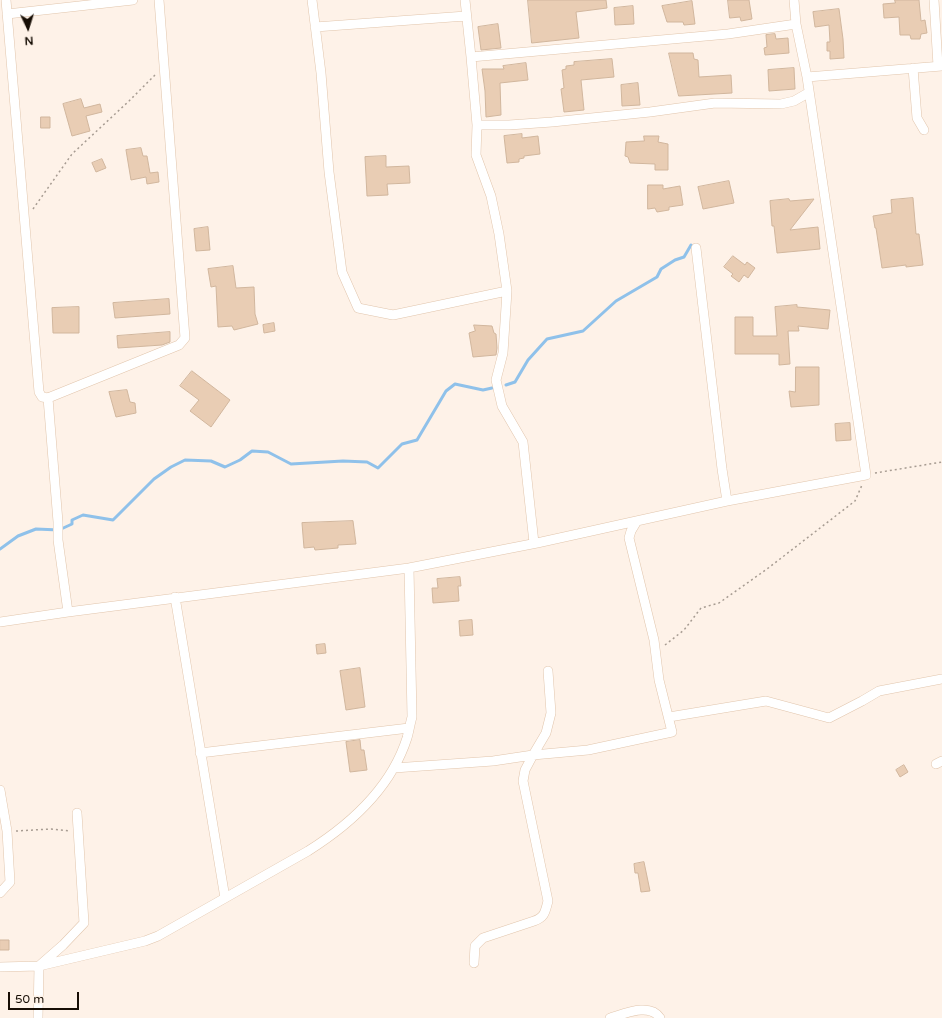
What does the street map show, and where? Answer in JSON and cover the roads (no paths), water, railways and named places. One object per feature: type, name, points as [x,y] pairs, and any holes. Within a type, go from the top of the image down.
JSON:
[{"type":"street","points":[[6,0],[39,392],[42,397],[48,398],[179,345],[185,338],[159,0]]},
{"type":"street","points":[[7,14],[133,0]]},
{"type":"street","points":[[312,0],[321,73],[329,172],[342,272],[358,308],[393,315],[507,291]]},
{"type":"street","points":[[465,0],[477,125],[476,155],[491,196],[499,234],[507,291],[504,353],[496,380],[502,406],[523,442],[534,543]]},
{"type":"street","points":[[0,622],[409,568],[534,543],[727,501],[866,475],[808,93],[807,77],[796,24],[794,0]]},
{"type":"street","points":[[807,77],[940,66],[934,0]]},
{"type":"street","points":[[315,27],[466,16]]},
{"type":"street","points":[[471,57],[728,34],[796,24]]},
{"type":"street","points":[[913,68],[917,118],[924,130]]},
{"type":"street","points":[[477,125],[509,126],[650,112],[715,103],[781,104],[794,101],[808,93]]},
{"type":"street","points":[[696,248],[727,501]]},
{"type":"street","points":[[48,398],[58,522],[58,540],[68,612]]},
{"type":"street","points":[[394,768],[493,761],[533,754],[588,750],[672,732],[659,680],[654,640],[629,538],[637,521]]},
{"type":"street","points":[[0,968],[39,966],[146,941],[158,936],[332,836],[354,818],[378,792],[394,768],[408,738],[412,717],[409,568]]},
{"type":"street","points":[[175,598],[225,898]]},
{"type":"street","points":[[474,963],[475,946],[483,938],[540,919],[545,914],[548,901],[523,781],[525,770],[546,733],[551,713],[548,671]]},
{"type":"street","points":[[669,717],[766,702],[829,718],[879,691],[942,679]]},
{"type":"street","points":[[200,753],[409,728]]},
{"type":"street","points":[[0,790],[7,831],[10,882],[0,893]]},
{"type":"street","points":[[38,1018],[39,966],[63,945],[84,923],[77,813]]},
{"type":"street","points":[[610,1018],[636,1010],[648,1010],[658,1015],[660,1018]]},
{"type":"waterway","points":[[506,385],[515,382],[528,360],[547,339],[583,331],[616,301],[657,277],[661,269],[675,260],[684,257],[691,245]]},
{"type":"waterway","points":[[0,549],[18,536],[36,529],[59,530],[72,524],[72,520],[83,515],[113,520],[154,479],[171,467],[185,460],[211,461],[225,467],[240,460],[252,451],[268,452],[291,464],[343,461],[367,462],[378,468],[402,444],[417,440],[446,391],[455,384],[483,390],[492,388]]}]
